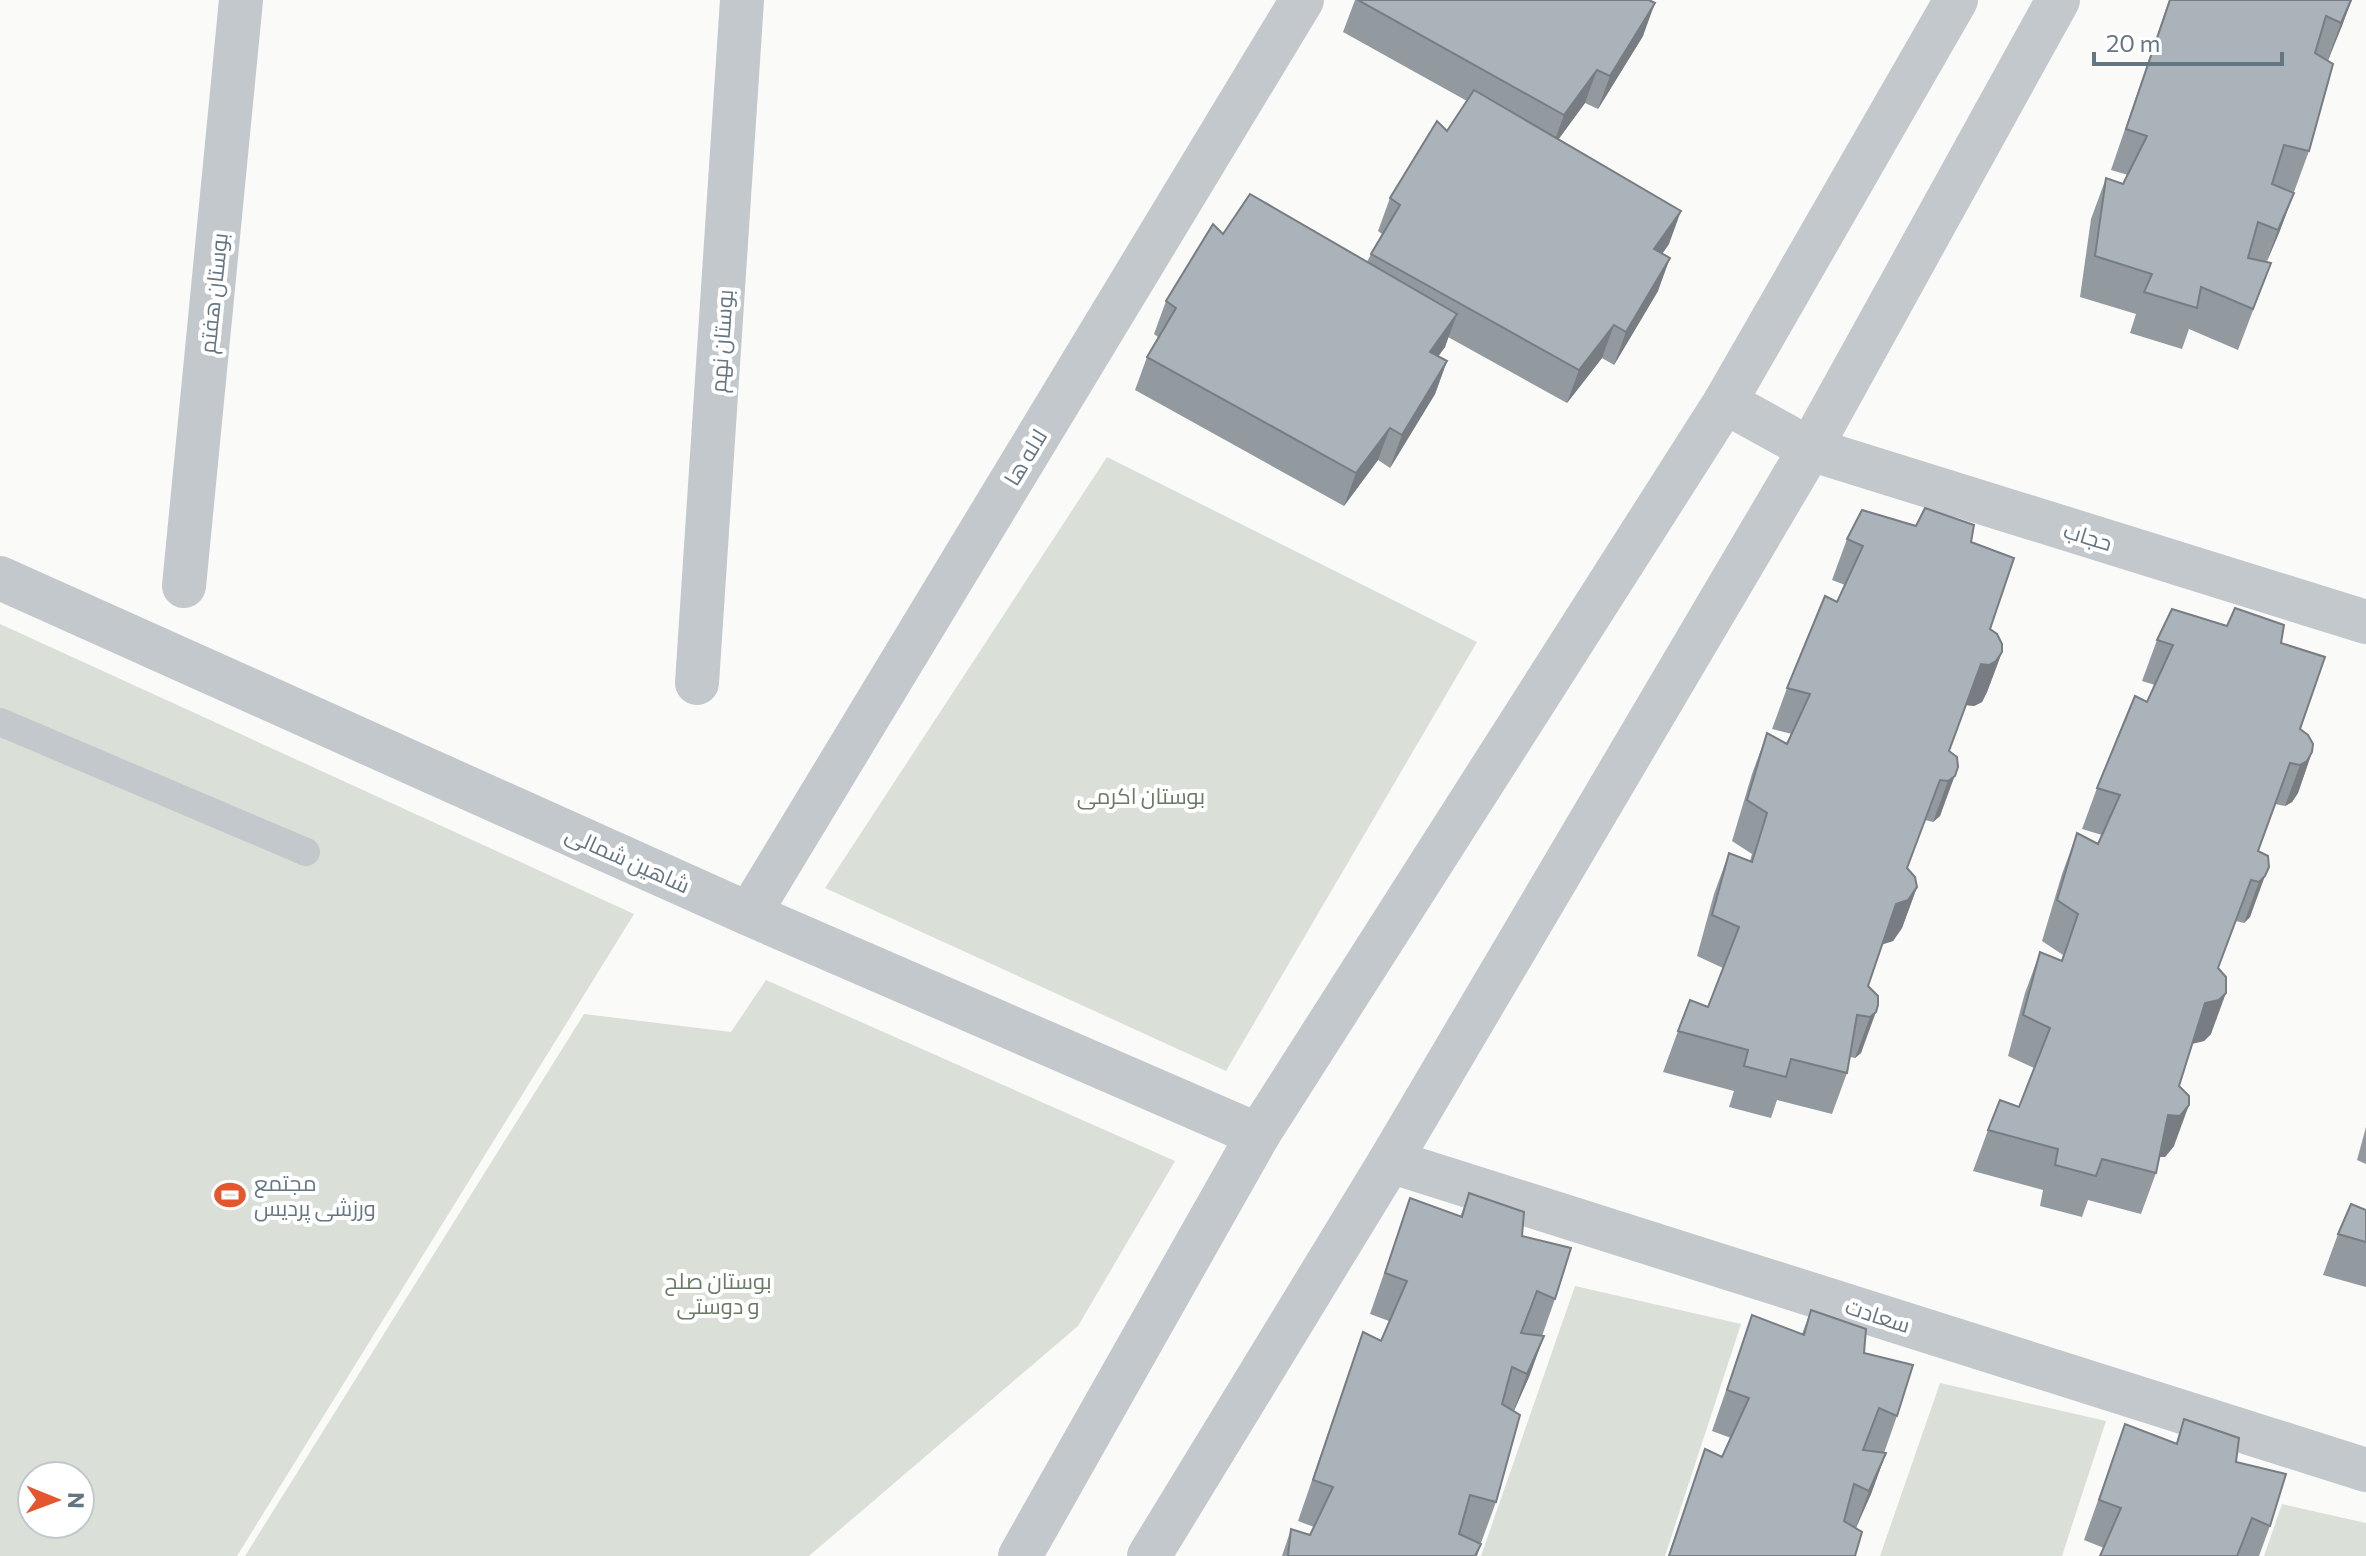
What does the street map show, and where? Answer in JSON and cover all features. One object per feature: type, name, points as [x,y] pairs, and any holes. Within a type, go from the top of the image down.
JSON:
[{"type":"street","name":"بوستان هفتم","points":[[184,586],[241,0]]},
{"type":"street","name":"بوستان نهم","points":[[697,683],[742,0]]},
{"type":"street","name":"لاله ها","points":[[749,914],[1302,0]]},
{"type":"street","points":[[1020,1556],[1258,1135],[1725,402],[1956,0]]},
{"type":"street","points":[[1149,1556],[1390,1161],[1810,449],[2058,0]]},
{"type":"street","name":"حجاب","points":[[1725,402],[1810,449],[2366,622]]},
{"type":"street","name":"شاهین شمالی","points":[[0,578],[749,914],[1258,1135]]},
{"type":"street","name":"سعادت","points":[[1390,1161],[2366,1470]]},
{"type":"lane","points":[[0,722],[306,852]]},
{"type":"green space","name":"بوستان اکرمی","points":[[1107,457],[1477,642],[1226,1071],[825,888]]},
{"type":"green space","name":"مجتمع ورزشی پردیس","points":[[0,624],[634,914],[237,1556],[0,1556]]},
{"type":"green space","name":"بوستان صلح و دوستی","points":[[766,980],[1175,1161],[1078,1326],[809,1556],[245,1556],[584,1014],[731,1032]]},
{"type":"green space","points":[[1575,1286],[1741,1324],[1665,1556],[1481,1556]]},
{"type":"green space","points":[[1940,1383],[2106,1421],[2062,1556],[1880,1556]]},
{"type":"green space","points":[[2282,1504],[2366,1523],[2366,1556],[2264,1556]]},
{"type":"building","points":[[1358,0],[1649,0],[1655,3],[1610,76],[1597,70],[1564,115]]},
{"type":"building","points":[[2170,0],[2351,0],[2341,23],[2326,16],[2315,53],[2333,64],[2309,151],[2284,145],[2272,184],[2294,193],[2278,230],[2258,222],[2248,258],[2271,263],[2253,309],[2201,287],[2197,308],[2144,292],[2152,274],[2095,256],[2106,178],[2123,184],[2147,136],[2126,129]]},
{"type":"building","points":[[1474,90],[1681,211],[1654,249],[1670,258],[1626,332],[1614,325],[1579,370],[1371,254],[1400,205],[1390,198],[1437,121],[1447,131]]},
{"type":"building","points":[[1250,194],[1457,314],[1430,352],[1447,361],[1402,435],[1390,428],[1356,473],[1147,357],[1176,308],[1166,301],[1213,224],[1223,234]]},
{"type":"building","points":[[1925,508],[1974,525],[1971,542],[2014,558],[1990,629],[1997,634],[2002,652],[1989,665],[1981,664],[1949,751],[1957,757],[1958,767],[1955,776],[1948,781],[1940,780],[1907,868],[1915,877],[1917,887],[1908,900],[1896,904],[1868,986],[1878,996],[1876,1012],[1870,1017],[1857,1015],[1847,1073],[1791,1059],[1786,1077],[1744,1066],[1748,1050],[1678,1031],[1690,1000],[1708,1007],[1739,927],[1712,915],[1729,853],[1752,862],[1767,813],[1747,800],[1767,733],[1787,744],[1810,694],[1787,688],[1825,596],[1837,602],[1863,546],[1847,539],[1862,510],[1916,526]]},
{"type":"building","points":[[2235,608],[2284,625],[2281,643],[2325,657],[2300,729],[2313,744],[2312,752],[2307,761],[2300,765],[2290,763],[2258,851],[2268,856],[2269,867],[2259,882],[2251,880],[2218,968],[2226,977],[2226,993],[2219,1000],[2205,1003],[2179,1086],[2189,1096],[2189,1105],[2180,1116],[2168,1115],[2156,1173],[2102,1159],[2096,1176],[2055,1165],[2058,1149],[1988,1130],[2000,1100],[2019,1107],[2050,1028],[2023,1015],[2040,952],[2062,961],[2078,914],[2057,900],[2077,833],[2098,844],[2120,795],[2097,788],[2135,696],[2147,702],[2173,645],[2157,640],[2172,609],[2227,626]]},
{"type":"building","points":[[1469,1193],[1524,1212],[1522,1236],[1571,1248],[1555,1299],[1537,1291],[1521,1333],[1544,1336],[1527,1374],[1512,1367],[1502,1404],[1520,1415],[1496,1502],[1470,1495],[1459,1534],[1481,1544],[1475,1556],[1288,1556],[1291,1529],[1310,1535],[1333,1487],[1313,1480],[1363,1332],[1381,1341],[1407,1281],[1385,1273],[1410,1198],[1462,1217]]},
{"type":"building","points":[[2351,1204],[2366,1210],[2366,1242],[2338,1234]]},
{"type":"building","points":[[1811,1310],[1866,1329],[1864,1353],[1913,1365],[1897,1416],[1879,1408],[1863,1450],[1886,1453],[1869,1491],[1854,1484],[1844,1521],[1862,1532],[1855,1556],[1669,1556],[1705,1449],[1722,1457],[1749,1398],[1727,1390],[1752,1315],[1804,1335]]},
{"type":"building","points":[[2184,1419],[2239,1438],[2236,1462],[2286,1474],[2270,1526],[2252,1518],[2237,1556],[2100,1556],[2121,1508],[2099,1500],[2125,1424],[2177,1444]]},
{"type":"place","name":"مجتمع ورزشی پردیس","points":[[230,1195]]}]
